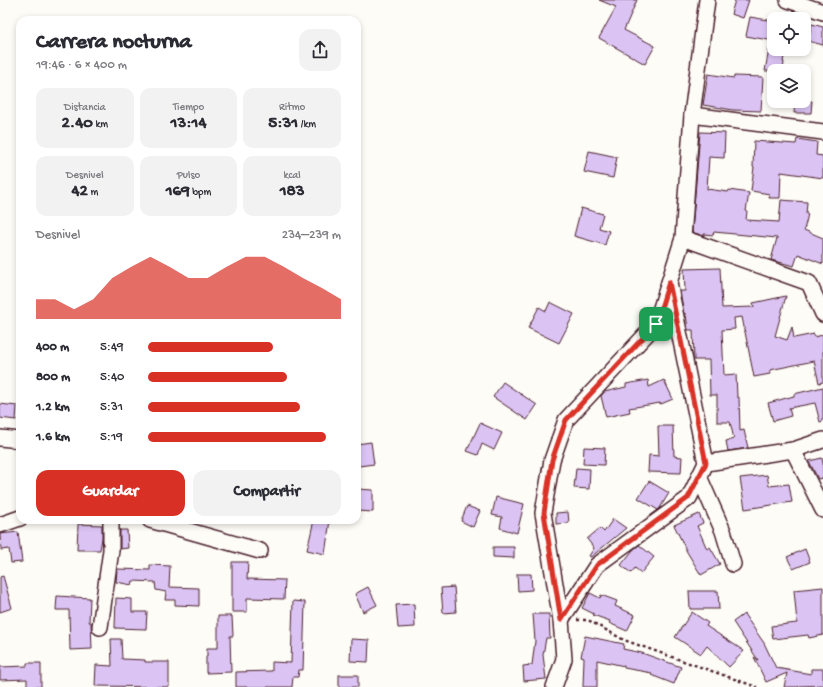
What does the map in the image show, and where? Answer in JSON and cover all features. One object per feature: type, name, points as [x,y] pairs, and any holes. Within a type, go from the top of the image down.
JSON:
[{"type":"street","points":[[554,687],[564,660],[561,620],[544,513],[552,460],[566,420],[656,324],[683,238],[692,114],[707,0]]},
{"type":"street","points":[[788,0],[823,12]]},
{"type":"street","points":[[692,114],[823,132]]},
{"type":"street","points":[[683,238],[809,283],[823,314]]},
{"type":"street","points":[[669,282],[702,469],[701,482],[723,531],[733,564]]},
{"type":"street","points":[[0,438],[16,440]]},
{"type":"street","points":[[702,469],[793,450],[823,440]]},
{"type":"street","points":[[793,450],[823,510]]},
{"type":"street","points":[[561,620],[597,565],[688,498],[702,469]]},
{"type":"street","points":[[0,525],[16,519]]},
{"type":"street","points":[[100,627],[111,550],[111,524]]},
{"type":"street","points":[[164,524],[260,551]]},
{"type":"path","points":[[561,620],[588,620],[624,640],[757,687]]},
{"type":"building","points":[[599,0],[637,0],[624,30],[655,46],[645,64],[599,38],[616,7]]},
{"type":"building","points":[[735,0],[749,0],[743,18],[731,14]]},
{"type":"building","points":[[750,17],[767,20],[767,40],[746,36]]},
{"type":"building","points":[[812,24],[823,27],[823,45],[811,42]]},
{"type":"building","points":[[768,56],[784,56],[784,64],[767,64],[767,71],[765,71]]},
{"type":"building","points":[[708,74],[734,78],[734,76],[763,77],[761,111],[733,110],[703,105]]},
{"type":"building","points":[[812,101],[811,113],[794,113],[794,108],[811,108]]},
{"type":"building","points":[[700,132],[725,133],[724,158],[709,157],[707,189],[749,193],[746,220],[779,222],[781,200],[807,202],[806,214],[808,214],[804,230],[823,238],[823,264],[798,254],[794,266],[771,260],[777,238],[714,232],[713,235],[704,234],[704,236],[692,232]]},
{"type":"building","points":[[797,139],[817,142],[816,155],[823,156],[823,178],[781,172],[780,198],[769,198],[770,194],[751,191],[754,167],[754,141],[796,144]]},
{"type":"building","points":[[589,151],[617,157],[613,178],[584,172]]},
{"type":"building","points":[[581,208],[603,214],[599,228],[609,231],[605,245],[574,236]]},
{"type":"building","points":[[720,268],[722,308],[754,307],[753,303],[786,296],[775,336],[787,340],[792,327],[794,338],[814,334],[814,337],[823,335],[823,382],[819,383],[814,361],[770,370],[770,374],[754,377],[742,317],[734,318],[735,329],[722,330],[724,375],[736,374],[737,397],[739,397],[740,431],[744,430],[748,448],[728,451],[726,441],[734,439],[730,422],[717,422],[717,395],[710,395],[709,360],[694,360],[693,330],[688,330],[686,314],[684,314],[680,291],[685,291],[684,269]]},
{"type":"building","points":[[550,302],[574,314],[559,343],[528,328],[539,307],[546,311]]},
{"type":"building","points":[[648,380],[649,387],[664,380],[673,399],[661,404],[629,408],[630,412],[606,417],[601,396],[604,392],[626,387],[626,384]]},
{"type":"building","points":[[503,382],[537,405],[527,420],[493,397]]},
{"type":"building","points":[[823,387],[823,421],[820,422],[815,403],[789,408],[791,416],[773,421],[768,403],[794,396],[794,394]]},
{"type":"building","points":[[0,404],[16,406],[16,420],[0,418]]},
{"type":"building","points":[[480,423],[502,433],[494,450],[482,444],[478,455],[467,451]]},
{"type":"building","points":[[658,426],[673,426],[674,456],[682,457],[681,473],[648,472],[649,455],[659,456]]},
{"type":"building","points":[[371,442],[374,464],[361,466],[361,443]]},
{"type":"building","points":[[584,447],[605,448],[604,465],[583,464]]},
{"type":"building","points":[[822,458],[823,478],[818,479],[809,461]]},
{"type":"building","points":[[576,468],[590,469],[589,489],[574,488]]},
{"type":"building","points":[[767,475],[769,486],[789,484],[792,502],[745,509],[740,478]]},
{"type":"building","points":[[649,481],[669,493],[658,510],[638,498]]},
{"type":"building","points":[[361,489],[373,490],[373,512],[361,511]]},
{"type":"building","points":[[496,497],[524,504],[517,533],[500,528],[502,517],[492,515]]},
{"type":"building","points":[[467,506],[480,511],[473,527],[461,521]]},
{"type":"building","points":[[568,512],[569,523],[556,524],[556,513]]},
{"type":"building","points":[[699,514],[703,523],[697,526],[707,549],[710,547],[720,564],[701,575],[687,552],[674,525]]},
{"type":"building","points":[[613,519],[626,528],[591,557],[589,556],[594,548],[587,539],[600,528],[604,532]]},
{"type":"building","points":[[78,524],[102,525],[100,550],[77,550]]},
{"type":"building","points":[[313,524],[329,524],[325,554],[307,550]]},
{"type":"building","points":[[120,530],[127,530],[128,548],[120,549]]},
{"type":"building","points":[[18,532],[22,562],[11,563],[9,549],[1,550],[0,534]]},
{"type":"building","points":[[639,545],[654,557],[641,573],[635,568],[631,573],[621,565]]},
{"type":"building","points":[[493,547],[514,547],[514,558],[493,557]]},
{"type":"building","points":[[805,549],[810,562],[793,569],[787,557]]},
{"type":"building","points":[[232,562],[248,562],[247,579],[285,580],[284,599],[247,598],[247,612],[232,612]]},
{"type":"building","points":[[150,565],[170,566],[169,587],[199,588],[199,606],[175,605],[175,600],[165,600],[166,592],[156,590],[155,582],[133,581],[132,585],[116,582],[117,569],[150,570]]},
{"type":"building","points":[[517,574],[531,574],[532,590],[518,591]]},
{"type":"building","points":[[3,576],[12,608],[0,612],[0,577]]},
{"type":"building","points":[[368,587],[377,605],[363,612],[355,594]]},
{"type":"building","points":[[454,587],[456,612],[443,613],[441,588]]},
{"type":"building","points":[[823,587],[823,635],[809,638],[808,635],[773,639],[771,626],[797,623],[794,590]]},
{"type":"building","points":[[689,591],[718,591],[719,609],[690,609]]},
{"type":"building","points":[[590,593],[600,598],[601,595],[617,601],[615,606],[635,615],[627,631],[609,623],[610,621],[593,615],[594,614],[582,608]]},
{"type":"building","points":[[57,596],[90,598],[89,622],[91,622],[92,649],[70,650],[69,610],[56,610]]},
{"type":"building","points":[[116,598],[132,599],[132,612],[147,612],[146,629],[115,628]]},
{"type":"building","points":[[293,601],[305,602],[303,670],[299,670],[298,677],[293,677],[292,687],[236,687],[236,672],[272,671],[272,662],[291,663]]},
{"type":"building","points":[[414,604],[415,627],[398,628],[396,605]]},
{"type":"building","points":[[692,612],[708,623],[706,626],[744,651],[729,667],[707,646],[701,654],[675,637]]},
{"type":"building","points":[[533,614],[549,614],[550,638],[546,638],[543,655],[546,679],[524,681],[523,666],[532,665],[535,641]]},
{"type":"building","points":[[744,614],[764,643],[776,668],[811,674],[811,669],[823,669],[823,685],[784,687],[787,673],[766,682],[754,657],[758,660],[733,622]]},
{"type":"building","points":[[218,616],[232,616],[233,636],[230,636],[231,672],[206,673],[207,648],[218,648]]},
{"type":"building","points":[[585,636],[624,644],[623,649],[642,653],[681,667],[674,684],[651,675],[652,673],[624,668],[624,666],[597,660],[597,687],[583,687],[584,658],[581,657]]},
{"type":"building","points":[[111,639],[121,639],[122,659],[145,660],[145,662],[169,662],[169,687],[95,686],[96,665],[112,666]]},
{"type":"building","points":[[351,639],[369,640],[368,662],[350,661]]},
{"type":"building","points":[[27,663],[41,663],[41,687],[27,687],[27,679],[0,680],[0,667],[27,666]]},
{"type":"building","points":[[339,675],[358,675],[358,687],[339,687]]},
{"type":"route","points":[[669,282],[706,463],[688,498],[597,565],[561,620],[544,513],[552,460],[566,420],[656,324],[669,282]]}]
